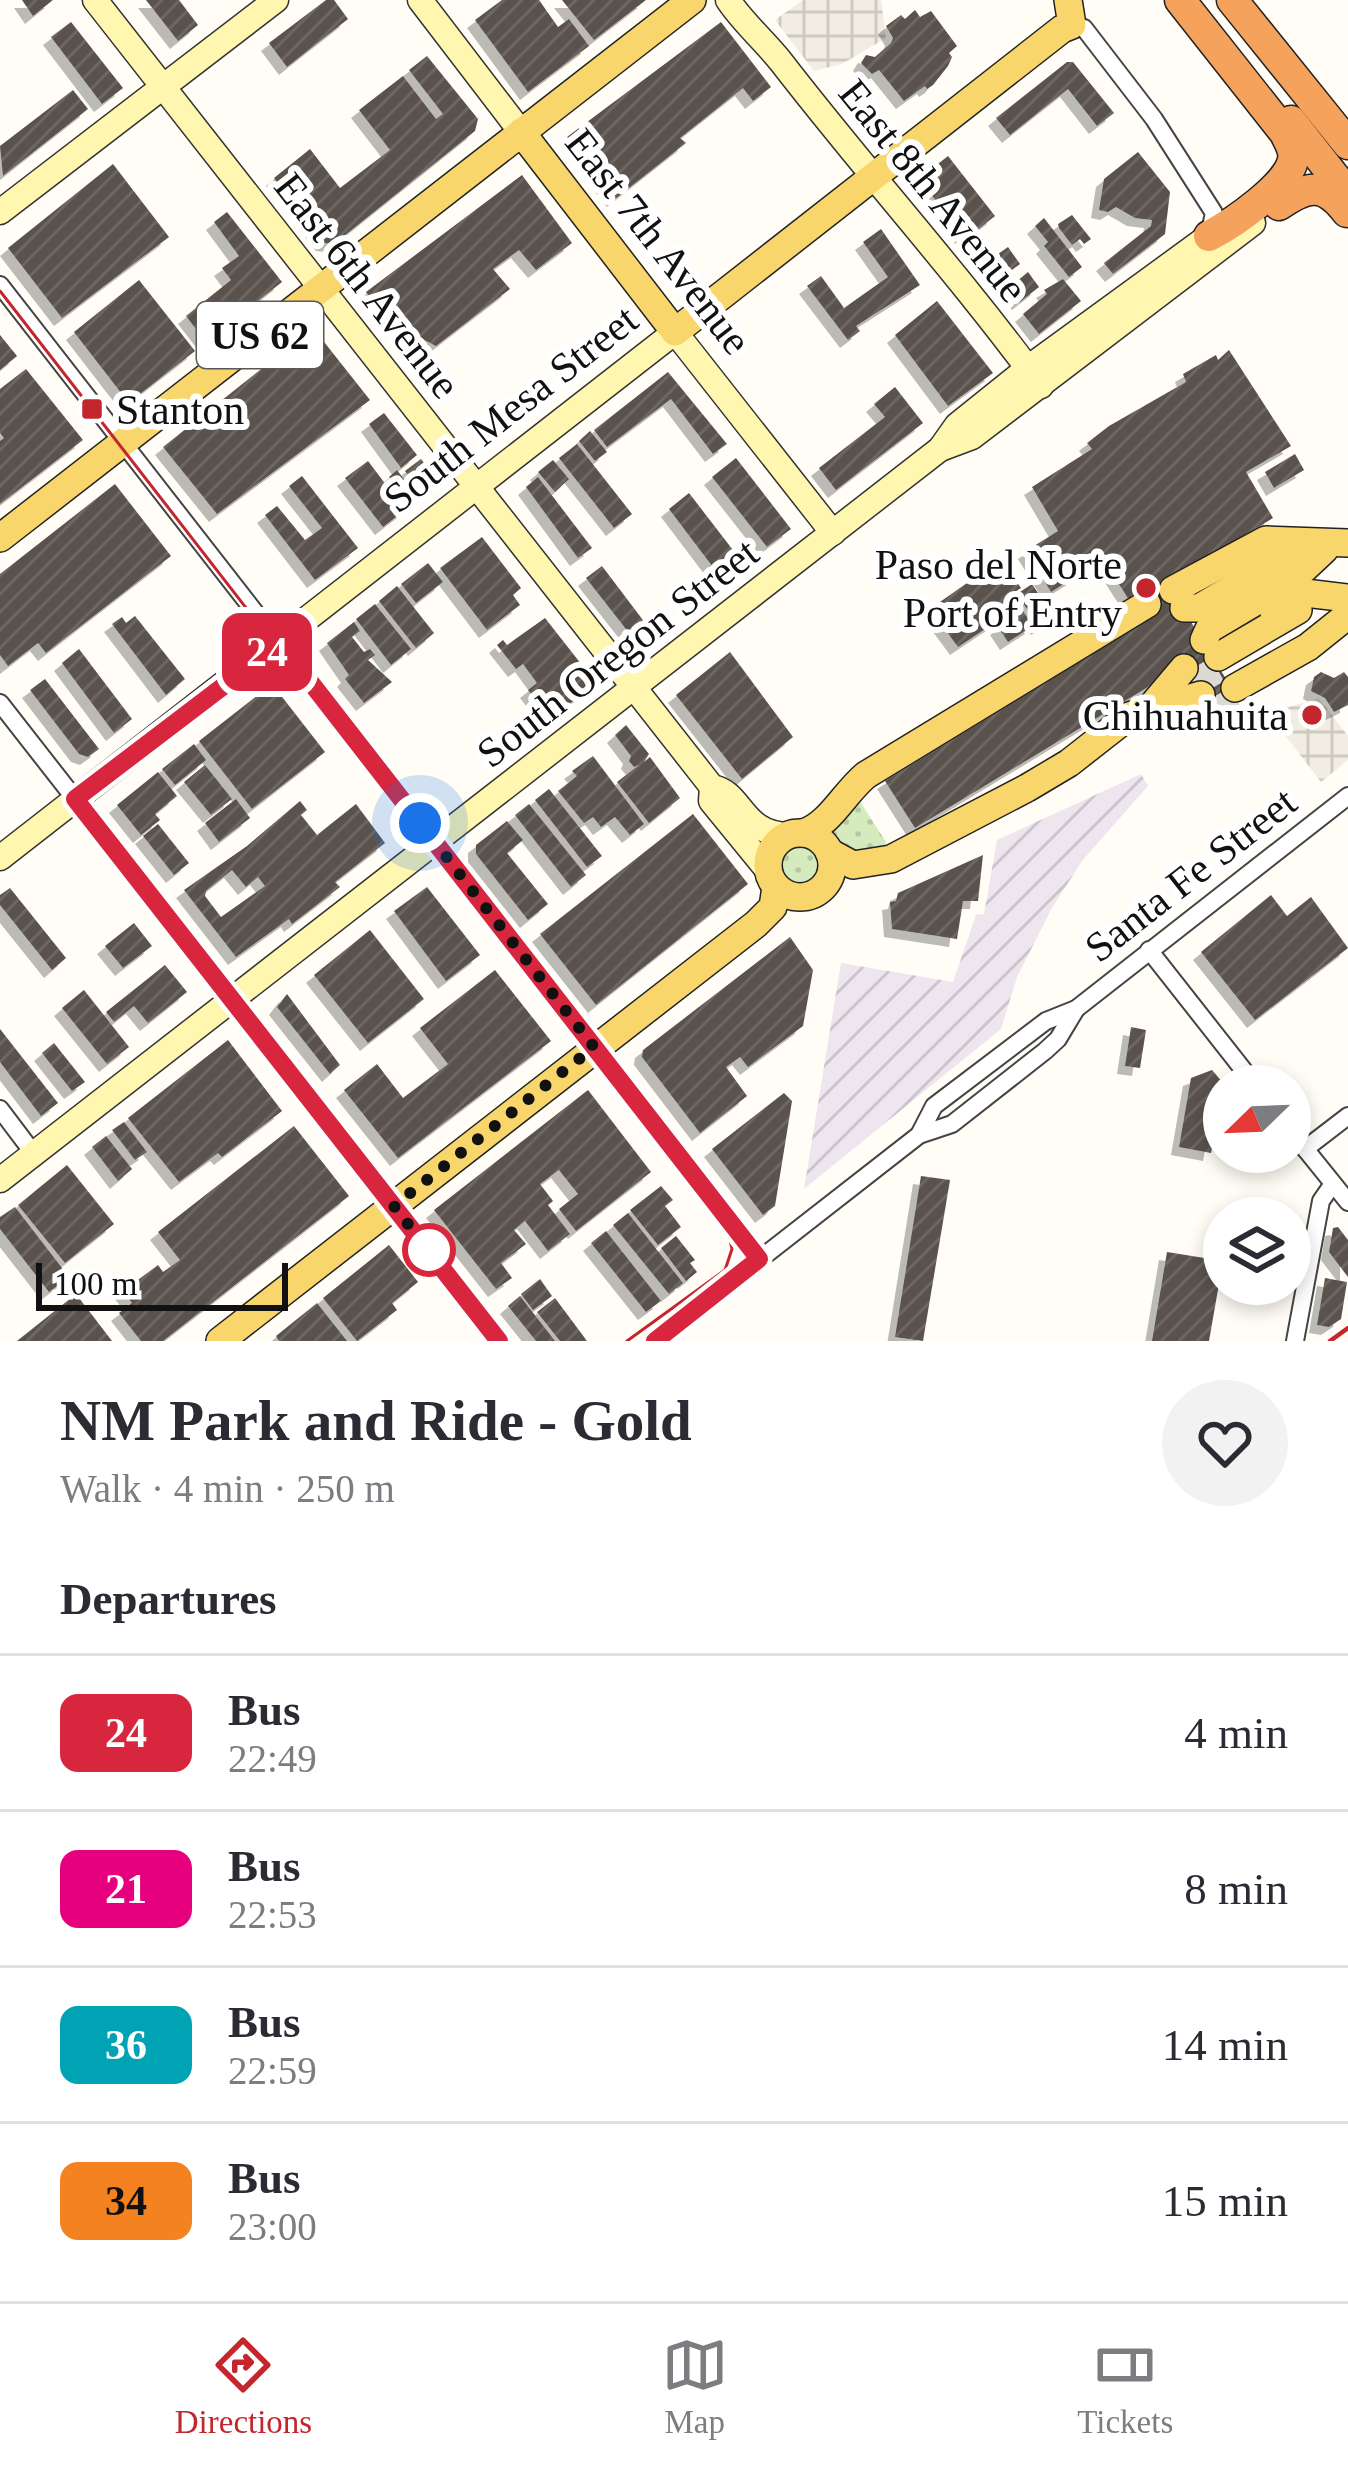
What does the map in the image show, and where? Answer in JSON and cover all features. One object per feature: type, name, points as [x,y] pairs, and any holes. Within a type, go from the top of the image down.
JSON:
[{"type":"highway","points":[[1180,0],[1286,133],[1293,150],[1291,167],[1282,181],[1209,236]]},
{"type":"highway","points":[[1193,0],[1348,194]]},
{"type":"highway","points":[[1232,0],[1348,144]]},
{"type":"highway","points":[[1279,205],[1311,186],[1324,188],[1348,213]]},
{"type":"main road","name":"US 62","points":[[0,538],[692,0]]},
{"type":"main road","name":"South Mesa Street","points":[[676,332],[1062,29],[1070,13]]},
{"type":"main road","name":"East 7th Avenue","points":[[521,132],[676,332]]},
{"type":"main road","points":[[1179,599],[1267,540],[1340,543]]},
{"type":"main road","points":[[1340,543],[1292,580],[1209,629],[1223,668],[1324,611],[1348,608]]},
{"type":"main road","points":[[220,1341],[766,916],[777,898],[771,852],[825,821],[866,775],[1144,610]]},
{"type":"main road","points":[[796,834],[820,840],[841,861],[865,865],[913,850],[1069,763],[1121,720],[1198,690],[1151,707]]},
{"type":"main road","points":[[773,879],[797,897],[817,892],[829,877],[829,852]]},
{"type":"street","name":"East 6th Avenue","points":[[95,0],[712,788],[711,802],[773,879]]},
{"type":"street","points":[[0,212],[276,0]]},
{"type":"street","name":"East 7th Avenue","points":[[420,0],[521,132]]},
{"type":"street","name":"East 8th Avenue","points":[[728,0],[1034,377]]},
{"type":"street","name":"East 8th Avenue","points":[[757,0],[756,15],[766,42]]},
{"type":"street","points":[[1070,13],[1194,176],[1214,213],[1209,236]]},
{"type":"street","name":"South Oregon Street","points":[[0,1180],[940,449],[957,425],[1034,377],[1279,205]]},
{"type":"street","name":"South Oregon Street","points":[[1034,377],[1209,236]]},
{"type":"street","points":[[0,285],[759,1259]]},
{"type":"street","name":"East 7th Avenue","points":[[676,332],[833,533]]},
{"type":"street","name":"South Mesa Street","points":[[0,858],[676,332]]},
{"type":"street","points":[[0,703],[500,1341]]},
{"type":"street","name":"East 6th Avenue","points":[[712,788],[724,790],[757,827],[770,833],[796,834]]},
{"type":"street","name":"Santa Fe Street","points":[[655,1341],[919,1135],[952,1124],[1045,1051],[1058,1040],[1076,1009],[1348,796]]},
{"type":"street","points":[[1149,950],[1239,1065]]},
{"type":"street","points":[[0,1109],[34,1154]]},
{"type":"street","points":[[1311,1144],[1348,1116]]},
{"type":"street","points":[[1311,1157],[1348,1202]]},
{"type":"street","points":[[1294,1341],[1321,1201],[1333,1185]]},
{"type":"shaded area","points":[[803,0],[881,0],[886,38],[842,64],[814,71],[775,20]]},
{"type":"shaded area","points":[[1319,698],[1348,736],[1348,760],[1321,782],[1268,713]]},
{"type":"shaded area","points":[[1141,774],[1148,786],[1082,861],[1052,908],[1017,977],[1001,1029],[804,1189],[841,963],[953,982],[976,915],[984,914],[997,840]]},
{"type":"green space","points":[[859,800],[886,842],[885,849],[870,857],[835,845],[831,829]]},
{"type":"green space","points":[[799,847],[813,852],[818,866],[813,880],[799,885],[785,880],[780,866],[785,852]]},
{"type":"building","points":[[22,0],[53,0],[33,16]]},
{"type":"building","points":[[146,0],[179,0],[198,25],[178,41]]},
{"type":"building","points":[[326,0],[334,0],[348,19],[287,67],[269,43]]},
{"type":"building","points":[[502,0],[539,0],[558,27],[569,19],[589,46],[528,92],[475,20]]},
{"type":"building","points":[[562,0],[646,0],[594,40]]},
{"type":"building","points":[[915,10],[920,17],[931,11],[957,46],[933,85],[904,101],[879,70],[872,74],[861,63],[866,55],[875,57],[891,43],[886,26]]},
{"type":"building","points":[[71,22],[123,88],[102,104],[51,37]]},
{"type":"building","points":[[721,22],[771,87],[753,101],[743,88],[680,138],[686,143],[615,199],[567,137]]},
{"type":"building","points":[[427,56],[478,119],[475,131],[334,244],[324,243],[274,178],[310,149],[340,188],[390,150],[359,110],[403,76],[436,119],[443,114],[409,70]]},
{"type":"building","points":[[1073,62],[1114,113],[1097,126],[1068,89],[1010,135],[996,118]]},
{"type":"building","points":[[73,90],[88,109],[3,176],[0,146]]},
{"type":"building","points":[[1138,152],[1170,192],[1165,234],[1113,274],[1104,263],[1151,226],[1152,220],[1135,218],[1116,207],[1099,210],[1104,179]]},
{"type":"building","points":[[948,156],[995,216],[966,239],[919,179]]},
{"type":"building","points":[[113,164],[169,237],[62,318],[8,248]]},
{"type":"building","points":[[522,175],[572,243],[536,270],[519,250],[493,269],[510,289],[436,346],[389,322],[366,292]]},
{"type":"building","points":[[227,212],[282,282],[206,342],[186,316],[231,280],[222,268],[239,256],[214,222]]},
{"type":"building","points":[[1072,215],[1091,239],[1084,244],[1080,239],[1072,245],[1059,228]]},
{"type":"building","points":[[1044,218],[1082,267],[1069,277],[1044,246],[1048,242],[1035,226]]},
{"type":"building","points":[[881,229],[920,285],[856,326],[860,331],[848,340],[807,286],[821,276],[844,308],[888,277],[863,242]]},
{"type":"building","points":[[1008,247],[1020,264],[997,281],[984,264]]},
{"type":"building","points":[[1028,272],[1039,287],[1020,302],[1009,288]]},
{"type":"building","points":[[1063,279],[1081,301],[1039,334],[1023,314],[1047,294],[1044,290]]},
{"type":"building","points":[[139,280],[195,351],[131,401],[74,332]]},
{"type":"building","points":[[937,301],[993,373],[948,406],[895,335]]},
{"type":"building","points":[[313,328],[370,400],[217,514],[163,447]]},
{"type":"building","points":[[0,335],[17,356],[0,370]]},
{"type":"building","name":"Paso del Norte Port of Entry","points":[[1229,350],[1291,446],[1246,472],[1273,518],[1167,583],[1239,700],[1216,714],[1186,664],[915,828],[885,781],[1155,616],[1144,596],[1131,603],[1103,559],[1051,592],[1026,551],[1058,531],[1032,487],[1092,449],[1087,443],[1109,426],[1186,382],[1183,374],[1216,355],[1218,360]]},
{"type":"building","points":[[26,369],[83,440],[0,504],[0,441],[4,438],[0,389]]},
{"type":"building","points":[[668,372],[727,444],[713,454],[671,399],[607,447],[594,430]]},
{"type":"building","points":[[895,387],[923,423],[836,490],[819,468],[885,417],[874,404]]},
{"type":"building","points":[[384,413],[417,455],[401,468],[369,424]]},
{"type":"building","points":[[590,431],[607,452],[595,461],[579,441]]},
{"type":"building","points":[[577,444],[632,514],[614,528],[559,458]]},
{"type":"building","points":[[1295,454],[1304,470],[1274,488],[1265,472]]},
{"type":"building","points":[[736,458],[791,529],[767,547],[712,477]]},
{"type":"building","points":[[421,459],[440,483],[411,506],[389,477],[397,470],[406,482],[411,479],[405,471]]},
{"type":"building","points":[[553,460],[569,479],[555,492],[538,472]]},
{"type":"building","points":[[368,461],[405,510],[383,527],[345,478]]},
{"type":"building","points":[[302,476],[358,548],[315,580],[265,515],[277,506],[305,540],[322,528],[289,486]]},
{"type":"building","points":[[538,477],[592,548],[578,558],[526,487]]},
{"type":"building","points":[[115,484],[171,556],[46,653],[38,643],[8,666],[0,655],[0,574]]},
{"type":"building","points":[[689,493],[746,567],[725,583],[669,509]]},
{"type":"building","points":[[482,537],[521,588],[513,595],[520,605],[487,630],[440,568]]},
{"type":"building","points":[[1001,559],[1021,588],[1012,594],[1021,605],[958,647],[930,609]]},
{"type":"building","points":[[428,563],[443,582],[416,603],[401,584]]},
{"type":"building","points":[[602,566],[655,636],[640,647],[586,578]]},
{"type":"building","points":[[1032,584],[1054,617],[1039,627],[1017,594]]},
{"type":"building","points":[[397,586],[434,633],[416,648],[379,601]]},
{"type":"building","points":[[375,604],[411,649],[391,665],[356,619]]},
{"type":"building","points":[[1023,611],[1033,626],[1008,642],[998,627]]},
{"type":"building","points":[[135,616],[185,679],[166,695],[112,624],[122,617],[126,623]]},
{"type":"building","points":[[545,618],[596,683],[550,719],[528,690],[537,683],[523,664],[516,669],[497,645],[503,640],[507,645]]},
{"type":"building","points":[[354,622],[360,631],[352,637],[364,652],[370,649],[375,655],[368,660],[392,682],[364,703],[327,643]]},
{"type":"building","points":[[79,649],[132,719],[114,733],[62,663]]},
{"type":"building","points":[[730,652],[793,737],[742,779],[676,695]]},
{"type":"building","points":[[1321,672],[1334,678],[1344,672],[1348,705],[1334,712],[1325,698],[1311,691],[1314,677]]},
{"type":"building","points":[[45,679],[99,749],[88,757],[79,754],[30,690]]},
{"type":"building","points":[[272,684],[325,752],[252,809],[199,741]]},
{"type":"building","points":[[626,725],[649,754],[644,762],[650,757],[680,798],[649,823],[617,782],[639,765],[634,767],[629,761],[631,756],[615,735]]},
{"type":"building","points":[[194,744],[206,760],[175,785],[162,769]]},
{"type":"building","points":[[593,756],[644,824],[630,835],[615,817],[601,827],[593,817],[584,823],[558,791],[577,776],[572,771]]},
{"type":"building","points":[[205,765],[232,799],[211,815],[184,782]]},
{"type":"building","points":[[158,772],[177,796],[155,814],[160,820],[141,835],[117,805]]},
{"type":"building","points":[[549,789],[602,856],[587,867],[535,800]]},
{"type":"building","points":[[236,799],[250,818],[219,842],[205,823]]},
{"type":"building","points":[[300,801],[307,810],[301,815],[317,835],[356,804],[385,843],[335,882],[340,887],[292,924],[289,919],[236,957],[184,890]],"holes":[[[232,870],[246,887],[258,877],[265,886],[221,917],[205,896]]]},
{"type":"building","points":[[529,804],[586,875],[571,887],[515,815]]},
{"type":"building","points":[[693,814],[748,884],[596,1005],[540,934]]},
{"type":"building","points":[[507,821],[523,840],[507,853],[548,904],[528,920],[476,854],[476,845]]},
{"type":"building","points":[[158,824],[189,863],[174,875],[143,836]]},
{"type":"building","points":[[983,855],[978,901],[963,901],[957,939],[892,929],[890,902],[896,901],[898,893]]},
{"type":"building","points":[[427,887],[480,955],[446,981],[394,911]]},
{"type":"building","points":[[10,888],[66,958],[52,970],[0,905],[0,895]]},
{"type":"building","points":[[1271,895],[1287,916],[1311,897],[1348,948],[1255,1020],[1201,952]]},
{"type":"building","points":[[134,923],[152,946],[123,968],[105,946]]},
{"type":"building","points":[[370,930],[424,999],[368,1043],[314,975]]},
{"type":"building","points":[[790,937],[813,970],[803,1026],[748,1067],[740,1057],[726,1067],[747,1096],[700,1133],[642,1057],[643,1050]]},
{"type":"building","points":[[165,965],[187,992],[148,1023],[134,1006],[114,1022],[106,1012]]},
{"type":"building","points":[[495,970],[551,1041],[398,1158],[344,1090],[377,1064],[403,1098],[448,1064],[420,1028]]},
{"type":"building","points":[[84,990],[129,1047],[107,1064],[62,1008]]},
{"type":"building","points":[[287,994],[340,1065],[330,1074],[277,1007]]},
{"type":"building","points":[[1131,1027],[1146,1030],[1140,1068],[1125,1066]]},
{"type":"building","points":[[0,1029],[58,1103],[41,1116],[0,1062]]},
{"type":"building","points":[[228,1040],[282,1111],[222,1157],[218,1153],[179,1182],[128,1118]]},
{"type":"building","points":[[54,1043],[85,1082],[72,1091],[42,1053]]},
{"type":"building","points":[[1203,1073],[1203,1152],[1179,1147],[1191,1078]]},
{"type":"building","points":[[588,1090],[651,1172],[576,1231],[559,1209],[578,1194],[559,1170],[540,1184],[553,1201],[548,1205],[570,1234],[548,1251],[525,1221],[514,1230],[526,1244],[501,1263],[512,1278],[496,1289],[434,1210]]},
{"type":"building","points":[[784,1093],[792,1101],[775,1206],[763,1215],[712,1149]]},
{"type":"building","points":[[124,1122],[147,1152],[135,1160],[112,1130]]},
{"type":"building","points":[[294,1126],[349,1196],[163,1341],[141,1341],[119,1313],[132,1303],[123,1291],[158,1265],[163,1272],[180,1260],[158,1232]]},
{"type":"building","points":[[106,1136],[132,1169],[118,1181],[92,1147]]},
{"type":"building","points":[[67,1165],[114,1224],[65,1263],[18,1205]]},
{"type":"building","points":[[921,1176],[950,1180],[923,1341],[895,1337]]},
{"type":"building","points":[[661,1186],[673,1200],[665,1206],[681,1227],[658,1245],[630,1210]]},
{"type":"building","points":[[15,1207],[69,1277],[49,1292],[0,1229],[0,1217]]},
{"type":"building","points":[[628,1213],[683,1283],[669,1294],[613,1225]]},
{"type":"building","points":[[1338,1227],[1348,1240],[1348,1277],[1329,1252],[1333,1228]]},
{"type":"building","points":[[606,1231],[661,1301],[646,1312],[591,1243]]},
{"type":"building","points":[[676,1236],[695,1260],[690,1263],[697,1272],[686,1281],[661,1248]]},
{"type":"building","points":[[389,1245],[418,1282],[392,1303],[397,1310],[357,1341],[323,1298]]},
{"type":"building","points":[[1167,1252],[1203,1258],[1203,1305],[1215,1305],[1209,1341],[1152,1341]]},
{"type":"building","points":[[1325,1278],[1347,1282],[1341,1319],[1329,1327],[1317,1325]]},
{"type":"building","points":[[540,1279],[552,1296],[533,1310],[521,1294]]},
{"type":"building","points":[[76,1294],[112,1341],[17,1341]]},
{"type":"building","points":[[520,1296],[555,1341],[536,1341],[508,1306]]},
{"type":"building","points":[[555,1298],[587,1341],[560,1341],[537,1312]]},
{"type":"building","points":[[317,1303],[347,1341],[279,1341],[276,1336]]},
{"type":"tunnel","points":[[1194,683],[1222,667]]},
{"type":"tunnel","points":[[1213,713],[1240,697]]},
{"type":"tram line","points":[[0,291],[727,1227],[732,1249],[725,1270],[627,1341]]},
{"type":"railway","points":[[1330,1341],[1348,1328]]},
{"type":"bus line","name":"24","points":[[499,1341],[75,799],[280,643],[759,1259],[655,1341]]},
{"type":"place","name":"Stanton","points":[[92,409]]},
{"type":"place","name":"Paso del Norte Port of Entry","points":[[1146,588]]},
{"type":"place","name":"Chihuahuita","points":[[1312,715]]},
{"type":"route","points":[[420,823],[594,1047],[394,1206],[436,1260],[429,1250]]}]
